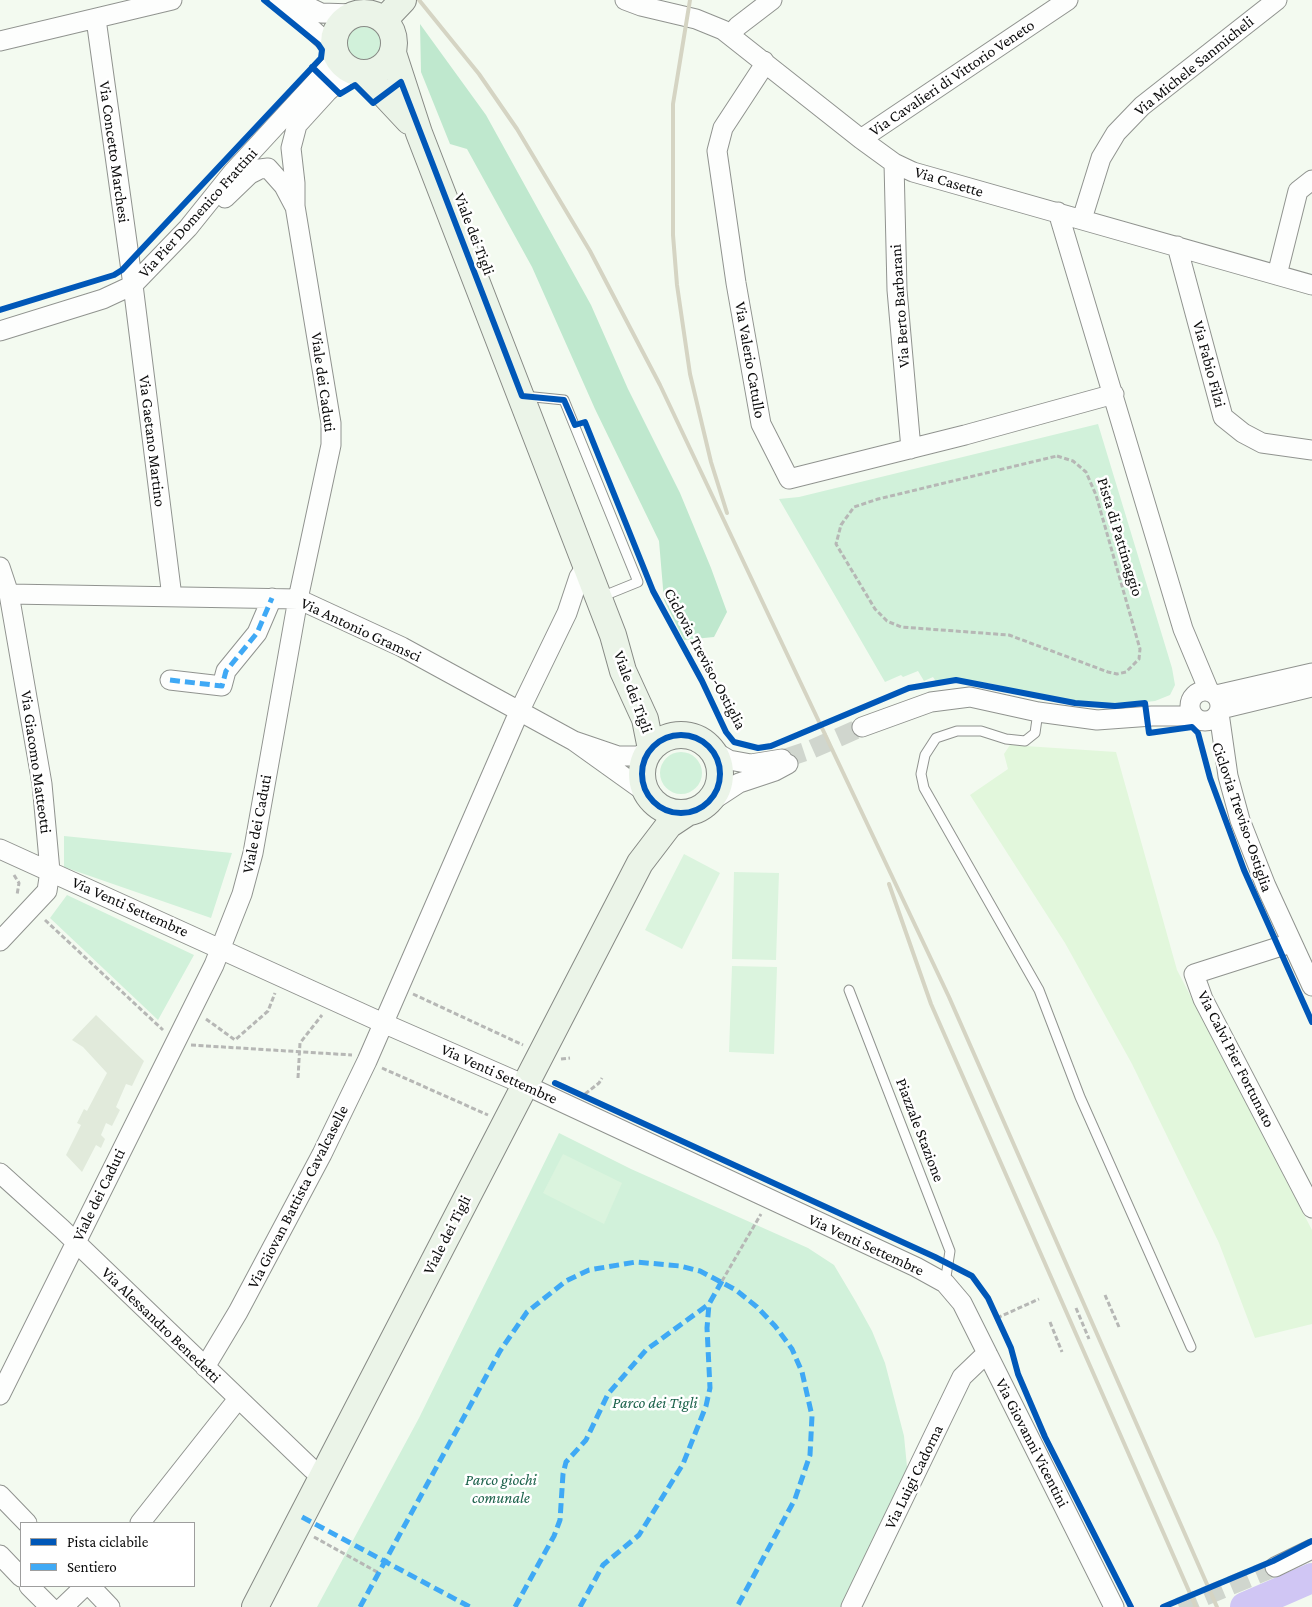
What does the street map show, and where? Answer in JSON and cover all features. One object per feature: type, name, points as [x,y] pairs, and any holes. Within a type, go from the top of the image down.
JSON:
[{"type":"street","points":[[0,41],[172,0]]},
{"type":"street","points":[[279,0],[347,62],[382,68],[393,53],[393,35],[384,20],[369,13],[321,12],[294,0]]},
{"type":"street","points":[[384,20],[403,0]]},
{"type":"street","name":"Via Casette","points":[[626,0],[640,6],[696,19],[730,35],[894,163],[936,180],[1058,212],[1312,285]]},
{"type":"street","points":[[730,35],[738,26],[772,0]]},
{"type":"street","name":"Via Cavalieri di Vittorio Veneto","points":[[861,138],[1068,0]]},
{"type":"street","name":"Via Michele Sanmicheli","points":[[1082,219],[1101,158],[1116,134],[1142,106],[1277,0]]},
{"type":"street","points":[[347,62],[336,30],[340,23],[354,14]]},
{"type":"street","name":"Via Concetto Marchesi","points":[[96,19],[133,285]]},
{"type":"street","name":"Viale dei Tigli","points":[[393,53],[419,133],[587,565],[613,635],[623,671],[646,719],[650,751],[642,772],[650,797],[651,820],[640,863]]},
{"type":"street","name":"Via Valerio Catullo","points":[[764,61],[761,70],[723,128],[717,150],[736,283],[761,424],[789,479],[911,449],[1114,394]]},
{"type":"street","name":"Viale dei Caduti","points":[[0,1395],[222,949],[242,894],[253,853],[298,598],[331,437],[331,423],[295,206],[295,183],[291,148],[297,125],[328,91],[347,62]]},
{"type":"street","name":"Viale dei Tigli","points":[[347,62],[419,133]]},
{"type":"street","name":"Via Pier Domenico Frattini","points":[[0,331],[102,299],[133,285],[188,228],[234,172],[347,62]]},
{"type":"street","name":"Via Berto Barbarani","points":[[894,163],[897,290],[911,449]]},
{"type":"street","name":"Viale dei Caduti","points":[[188,228],[207,214],[250,174],[260,169],[268,168],[275,173],[295,206]]},
{"type":"street","points":[[1277,275],[1298,191],[1312,180]]},
{"type":"street","points":[[1058,212],[1114,394],[1205,705],[1251,851],[1312,986]]},
{"type":"street","name":"Via Fabio Filzi","points":[[1177,246],[1223,416],[1243,433],[1262,443],[1312,450]]},
{"type":"street","name":"Via Gaetano Martino","points":[[133,285],[172,597]]},
{"type":"street","name":"Via Giovan Battista Cavalcaselle","points":[[205,1367],[238,1312],[322,1154],[367,1061],[519,712],[567,613],[570,600],[587,565]]},
{"type":"street","name":"Via Giacomo Matteotti","points":[[0,567],[9,594],[42,784],[50,871],[47,891],[0,940]]},
{"type":"street","name":"Via Antonio Gramsci","points":[[9,594],[298,598],[402,648],[574,741],[650,797]]},
{"type":"street","points":[[170,680],[222,686],[226,671],[257,633],[272,598]]},
{"type":"street","points":[[567,613],[599,598]]},
{"type":"street","name":"Viale dei Tigli","points":[[255,1607],[640,863],[669,826],[697,808],[717,791],[721,775],[720,765],[703,743],[663,715],[648,698],[613,635]]},
{"type":"street","points":[[862,727],[931,702],[970,697],[1038,712],[1097,720],[1152,716],[1300,685],[1312,673]]},
{"type":"street","name":"Viale dei Tigli","points":[[650,751],[665,738],[683,735],[703,743]]},
{"type":"street","name":"Via Antonio Gramsci","points":[[574,741],[618,756],[638,756],[650,751]]},
{"type":"street","points":[[650,797],[664,809],[697,808],[735,785],[787,761],[751,764],[729,760],[703,743]]},
{"type":"street","name":"Via Venti Settembre","points":[[0,849],[383,1023],[525,1085],[916,1267],[945,1283]]},
{"type":"street","name":"Via Calvi Pier Fortunato","points":[[1291,943],[1194,974],[1204,999],[1312,1208]]},
{"type":"street","name":"Via Alessandro Benedetti","points":[[0,1173],[75,1242],[312,1469],[323,1476]]},
{"type":"street","name":"Via Giovanni Vicentini","points":[[945,1283],[962,1302],[1114,1607]]},
{"type":"street","name":"Via Luigi Cadorna","points":[[850,1607],[962,1377],[986,1353]]},
{"type":"street","points":[[141,1522],[238,1399]]},
{"type":"street","points":[[0,1495],[27,1522]]},
{"type":"street","points":[[1275,1567],[1312,1549]]},
{"type":"street","points":[[0,1555],[20,1576]]},
{"type":"street","points":[[31,1587],[50,1607]]},
{"type":"street","points":[[63,1607],[84,1587]]},
{"type":"street","points":[[91,1587],[110,1607]]},
{"type":"lane","points":[[522,396],[564,400],[638,582],[599,598]]},
{"type":"lane","points":[[1038,712],[1035,733],[1025,741],[1006,739],[981,731],[957,731],[936,738],[925,755],[921,774],[924,788],[1039,990],[1080,1097],[1191,1347]]},
{"type":"lane","name":"Piazzale Stazione","points":[[849,990],[950,1251],[945,1283]]},
{"type":"path","points":[[8,873],[15,876],[19,883],[17,895]]},
{"type":"path","points":[[45,920],[158,1028]]},
{"type":"path","points":[[399,987],[524,1045]]},
{"type":"path","points":[[235,1047],[235,1040],[268,1011],[275,993]]},
{"type":"path","points":[[298,1078],[300,1043],[322,1015]]},
{"type":"path","points":[[206,1019],[235,1040]]},
{"type":"path","points":[[193,1046],[353,1055]]},
{"type":"path","points":[[378,1066],[489,1115],[493,1107]]},
{"type":"path","points":[[582,1096],[599,1083],[602,1078]]},
{"type":"path","points":[[576,1093],[591,1100]]},
{"type":"path","points":[[722,1281],[759,1220]]},
{"type":"path","points":[[1105,1295],[1119,1327]]},
{"type":"path","points":[[997,1318],[1039,1299]]},
{"type":"path","points":[[1076,1308],[1090,1340]]},
{"type":"path","points":[[994,1312],[1000,1326]]},
{"type":"path","points":[[1050,1322],[1062,1352]]},
{"type":"path","points":[[296,1527],[379,1573]]},
{"type":"green space","points":[[420,24],[486,115],[591,305],[628,389],[680,493],[711,568],[727,612],[714,637],[684,640],[664,600],[659,541],[595,409],[532,267],[467,149],[450,144],[421,72]]},
{"type":"green space","points":[[364,26],[371,27],[376,31],[380,36],[380,50],[376,55],[371,59],[364,60],[357,59],[352,55],[348,50],[347,43],[348,36],[352,31],[357,27]]},
{"type":"green space","points":[[1098,424],[1172,668],[1175,685],[1170,695],[1155,701],[1090,704],[1063,701],[973,681],[937,683],[933,677],[924,681],[918,671],[903,677],[901,675],[885,682],[779,499],[799,497]]},
{"type":"green space","points":[[1010,745],[1116,752],[1177,970],[1312,1230],[1312,1324],[1255,1338],[1219,1243],[1132,1064],[1065,943],[970,795],[1008,769],[1004,754]]},
{"type":"green space","points":[[677,752],[685,752],[696,758],[702,773],[696,788],[685,794],[677,794],[666,788],[660,777],[660,769],[666,758]]},
{"type":"green space","points":[[64,836],[232,853],[211,918],[64,867]]},
{"type":"green space","points":[[684,854],[720,873],[682,949],[645,930]]},
{"type":"green space","points":[[734,872],[779,873],[776,960],[732,959]]},
{"type":"green space","points":[[67,895],[194,955],[158,1020],[50,918]]},
{"type":"green space","points":[[732,966],[777,967],[774,1054],[729,1052]]},
{"type":"green space","name":"Parco dei Tigli","points":[[559,1133],[631,1169],[808,1248],[834,1265],[872,1331],[885,1363],[904,1436],[908,1477],[845,1607],[317,1607],[419,1418]]},
{"type":"green space","points":[[563,1154],[622,1183],[604,1224],[543,1193]]},
{"type":"shaded area","points":[[96,1015],[144,1061],[132,1086],[126,1084],[116,1107],[120,1110],[112,1126],[106,1123],[101,1135],[105,1139],[101,1148],[96,1145],[82,1172],[66,1155],[81,1125],[77,1123],[84,1109],[87,1111],[107,1073],[83,1047],[72,1040]]},
{"type":"waterway","points":[[1245,1607],[1312,1578]]},
{"type":"tunnel","points":[[786,758],[810,750],[862,727]]},
{"type":"tunnel","points":[[1179,1607],[1275,1567]]},
{"type":"railway","points":[[419,0],[479,74],[517,129],[590,251],[660,385],[949,997],[1217,1607]]},
{"type":"railway","points":[[690,0],[673,104],[673,235],[677,285],[690,374],[711,462],[727,513]]},
{"type":"railway","points":[[889,884],[931,1004],[1196,1607]]},
{"type":"marked path","points":[[170,680],[222,686],[226,671],[257,633],[272,598]]},
{"type":"marked path","points":[[360,1607],[500,1351],[527,1312],[566,1281],[589,1270],[636,1262],[680,1266],[700,1271],[736,1290],[757,1307],[775,1326],[792,1349],[802,1372],[812,1416],[810,1455],[795,1499],[737,1607]]},
{"type":"marked path","points":[[580,1607],[603,1565],[639,1535],[683,1464],[706,1406],[710,1388],[707,1328],[709,1304],[722,1281]]},
{"type":"marked path","points":[[515,1607],[554,1536],[560,1520],[563,1474],[566,1462],[586,1440],[608,1394],[646,1350],[709,1304]]},
{"type":"marked path","points":[[302,1517],[470,1607]]},
{"type":"cycle path","points":[[0,310],[114,275],[122,270],[321,58],[322,50],[318,44],[264,0]]},
{"type":"cycle path","name":"Ciclovia Treviso-Ostiglia","points":[[312,67],[340,94],[355,85],[373,103],[401,82],[522,396],[564,400],[575,425],[585,422],[653,591],[702,681],[726,732],[734,742],[758,748],[771,746],[909,688],[956,680],[1075,703],[1115,706],[1145,703],[1149,733],[1192,727],[1198,733],[1210,778],[1244,870],[1312,1022]]},
{"type":"cycle path","points":[[681,735],[696,738],[709,746],[717,759],[720,774],[717,789],[709,802],[696,810],[681,813],[666,810],[653,802],[645,789],[642,774],[645,759],[653,746],[666,738],[681,735]]},
{"type":"cycle path","points":[[555,1083],[935,1257],[972,1276],[988,1298],[1011,1348],[1018,1374],[1045,1437],[1131,1607]]},
{"type":"cycle path","points":[[1163,1607],[1273,1561],[1312,1541]]},
{"type":"park label","name":"Parco giochi comunale","points":[[501,1489]]}]
